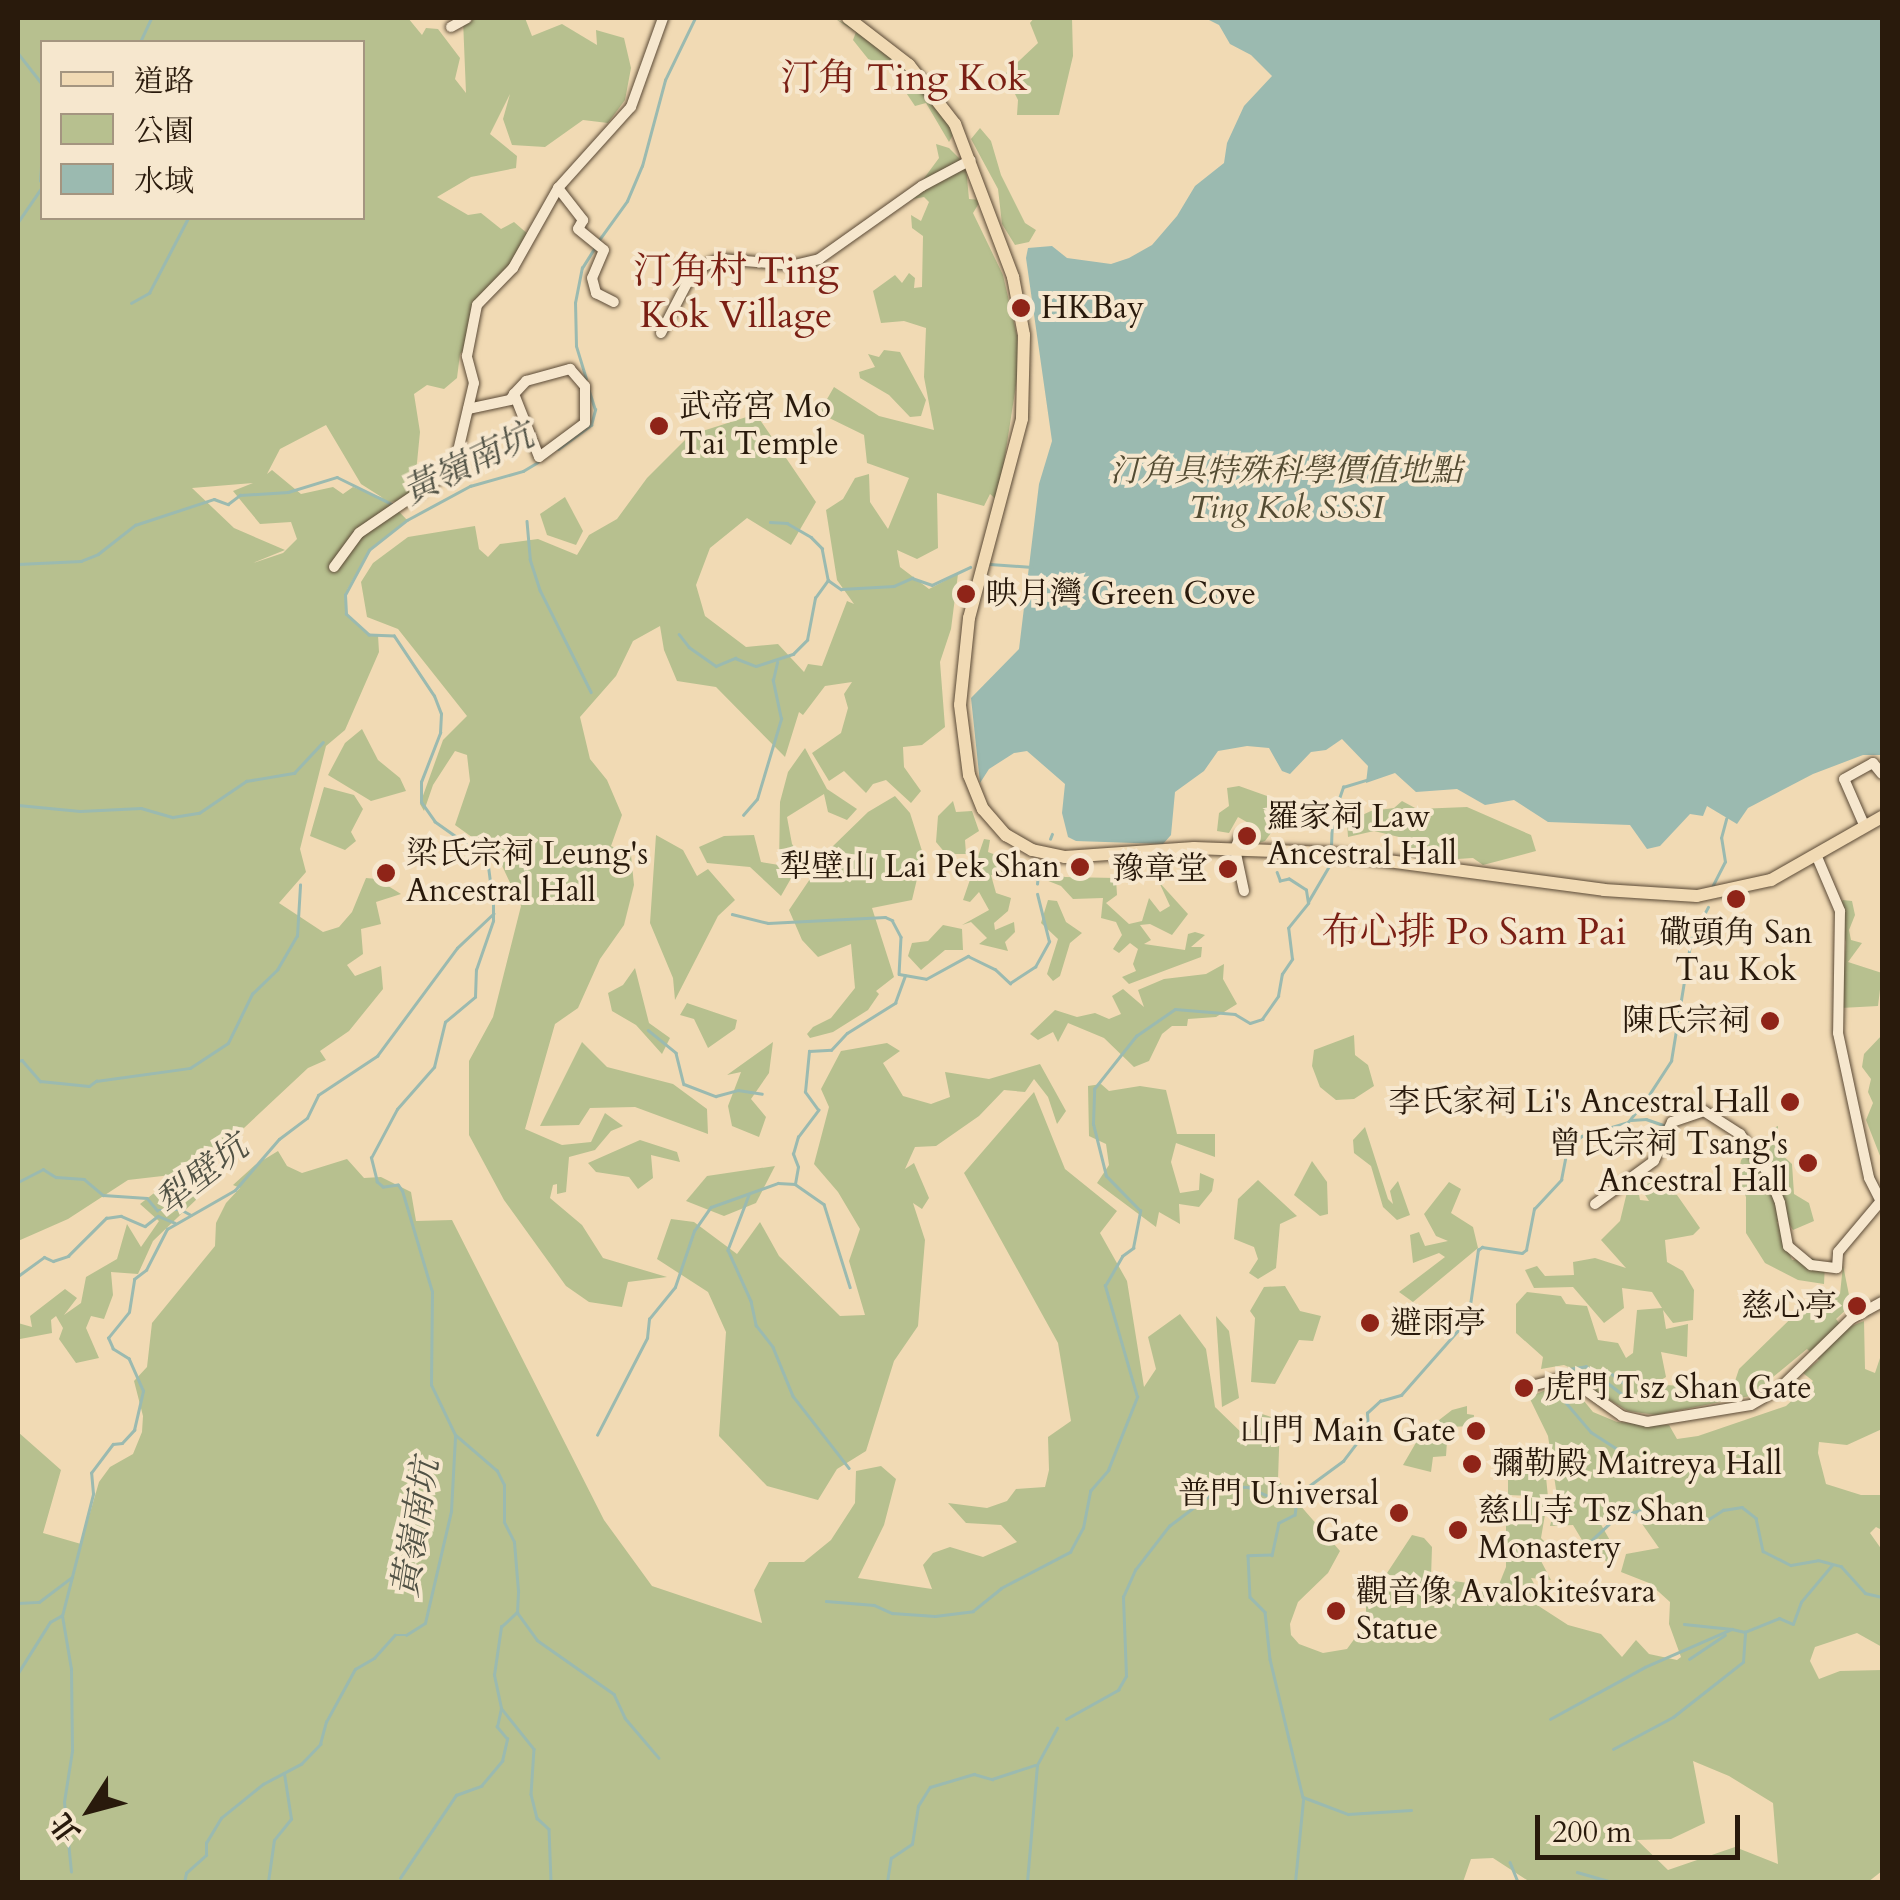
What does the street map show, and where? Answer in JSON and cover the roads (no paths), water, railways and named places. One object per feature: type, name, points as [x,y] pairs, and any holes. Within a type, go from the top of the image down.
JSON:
[{"type":"main road","points":[[848,18],[880,39],[923,80],[955,124],[1013,277],[1024,335],[1026,378],[1016,453],[965,643],[962,732],[977,796],[1006,835],[1048,855],[1083,858],[1238,843],[1680,896],[1746,888],[1817,857],[1882,816]]},
{"type":"street","points":[[451,26],[467,18]]},
{"type":"street","points":[[334,567],[359,533],[454,468],[474,383],[467,356],[477,304],[513,268],[558,188],[631,107],[664,18]]},
{"type":"street","points":[[662,333],[687,283],[704,266],[720,259],[794,265],[819,259],[922,186],[971,160]]},
{"type":"street","points":[[558,188],[582,220],[578,230],[604,250],[592,278],[596,293],[614,302]]},
{"type":"street","points":[[468,409],[510,400],[514,394],[526,381],[570,369],[585,386],[585,423],[578,432],[539,456],[514,394]]},
{"type":"street","points":[[1865,827],[1844,778],[1873,763],[1882,774]]},
{"type":"street","points":[[1238,843],[1244,891]]},
{"type":"street","points":[[1595,1204],[1654,1161],[1668,1128],[1686,1114],[1704,1111],[1740,1134],[1772,1180],[1792,1254],[1823,1270],[1837,1268],[1838,1252],[1882,1202],[1869,1178],[1838,1033],[1840,911],[1817,857]]},
{"type":"street","points":[[1528,1387],[1567,1377],[1622,1416],[1640,1421],[1751,1405],[1779,1389],[1851,1319],[1882,1302]]},
{"type":"water","points":[[1205,18],[1882,18],[1882,755],[1863,755],[1813,774],[1748,808],[1737,824],[1707,806],[1703,816],[1690,814],[1660,846],[1647,849],[1630,825],[1548,822],[1514,800],[1485,805],[1457,789],[1416,792],[1395,773],[1366,783],[1368,766],[1342,739],[1326,750],[1311,752],[1290,774],[1282,771],[1269,748],[1247,746],[1218,751],[1204,771],[1175,792],[1171,835],[1163,844],[1076,841],[1068,837],[1062,813],[1065,784],[1027,751],[1014,753],[989,769],[980,783],[971,698],[1019,649],[1039,484],[1052,441],[1026,258],[1028,248],[1052,246],[1067,258],[1111,264],[1129,258],[1152,245],[1177,216],[1195,186],[1224,163],[1227,143],[1244,106],[1272,76],[1251,55],[1230,44],[1219,25]]},
{"type":"waterway","points":[[141,40],[151,18]]},
{"type":"waterway","name":"黃嶺南坑","points":[[599,240],[627,201],[642,166],[665,80],[695,18]]},
{"type":"waterway","points":[[18,53],[40,81]]},
{"type":"waterway","points":[[18,222],[40,190]]},
{"type":"waterway","points":[[131,303],[149,293],[187,220]]},
{"type":"waterway","name":"黃嶺南坑","points":[[586,379],[576,346],[575,303],[582,268],[595,247]]},
{"type":"waterway","name":"黃嶺南坑","points":[[558,449],[591,425],[595,410],[589,391]]},
{"type":"waterway","name":"黃嶺南坑","points":[[400,1878],[456,1795],[481,1786],[502,1761],[507,1739],[497,1727],[501,1708],[494,1675],[501,1627],[517,1612],[518,1591],[514,1542],[504,1522],[504,1485],[497,1471],[455,1435],[431,1385],[432,1292],[402,1191],[398,1185],[383,1187],[377,1182],[371,1158],[397,1109],[434,1067],[445,1022],[475,997],[476,970],[493,921],[493,905],[487,859],[435,822],[421,802],[421,782],[440,733],[441,714],[434,696],[394,636],[369,635],[346,614],[345,595],[369,550],[407,520],[470,486],[523,471],[538,462]]},
{"type":"waterway","points":[[18,564],[81,561],[98,554],[135,525],[214,499],[228,504],[240,495],[288,492],[337,477],[392,504]]},
{"type":"waterway","points":[[527,521],[530,559],[540,590],[591,692]]},
{"type":"waterway","points":[[770,522],[787,523],[811,537],[822,548],[828,580]]},
{"type":"waterway","points":[[990,564],[1032,567]]},
{"type":"waterway","points":[[679,634],[689,647],[716,666],[735,658],[756,666],[793,654],[807,640],[815,598],[828,580],[841,589],[894,586],[912,578],[932,585],[970,567]]},
{"type":"waterway","points":[[743,815],[757,799],[781,719],[773,680],[777,662]]},
{"type":"waterway","points":[[18,805],[80,811],[141,808],[173,817],[199,813],[246,781],[294,773],[323,742]]},
{"type":"waterway","points":[[1331,847],[1332,819],[1343,787],[1366,780]]},
{"type":"waterway","points":[[1712,887],[1725,862],[1721,838],[1726,819]]},
{"type":"waterway","points":[[1050,839],[1052,834]]},
{"type":"waterway","points":[[1037,884],[1039,865]]},
{"type":"waterway","points":[[1308,902],[1329,866]]},
{"type":"waterway","points":[[826,1601],[935,1616],[973,1611],[1001,1588],[1070,1552],[1083,1528],[1090,1491],[1108,1470],[1137,1397],[1105,1286],[1122,1256],[1133,1248],[1140,1211],[1106,1176],[1093,1124],[1094,1089],[1136,1036],[1175,1009],[1235,1014],[1250,1023],[1262,1019],[1278,996],[1282,974],[1292,959],[1288,928],[1308,903],[1306,890],[1289,879],[1280,881],[1277,873]]},
{"type":"waterway","points":[[18,1061],[22,1060],[40,1081],[89,1086],[96,1081],[190,1068],[228,1043],[252,994],[277,970],[297,936],[300,885]]},
{"type":"waterway","points":[[732,914],[768,923],[885,917],[892,920],[901,937],[899,974],[926,979],[968,956],[995,969],[1010,983],[1035,967],[1049,942],[1037,894]]},
{"type":"waterway","points":[[1066,1719],[1118,1690],[1126,1676],[1123,1597],[1135,1570],[1169,1526],[1222,1486],[1248,1487],[1268,1496],[1298,1494],[1343,1461],[1368,1428],[1367,1413],[1380,1401],[1401,1395],[1468,1319],[1478,1250],[1526,1250],[1534,1209],[1561,1180],[1567,1148],[1582,1136],[1628,1122],[1645,1101],[1671,1061],[1691,939],[1708,907]]},
{"type":"waterway","name":"犁壁坑","points":[[71,1872],[64,1802],[72,1751],[71,1669],[62,1616],[93,1494],[91,1473],[113,1444],[122,1443],[134,1430],[143,1391],[129,1359],[113,1349],[108,1338],[129,1312],[134,1279],[146,1270],[167,1229],[235,1190],[279,1139],[307,1118],[318,1095],[377,1056],[457,948],[493,914]]},
{"type":"waterway","points":[[597,1435],[647,1338],[649,1319],[675,1287],[694,1231],[711,1207],[778,1183],[795,1184],[798,1167],[793,1154],[798,1137],[818,1110],[805,1092],[809,1051],[831,1050],[847,1033],[895,1003],[905,976]]},
{"type":"waterway","points":[[648,1030],[676,1053],[684,1084],[716,1096],[738,1090],[762,1094]]},
{"type":"waterway","points":[[1631,1120],[1646,1119],[1666,1126]]},
{"type":"waterway","points":[[18,1182],[43,1169],[56,1177],[84,1179],[103,1195],[147,1198],[157,1210],[182,1210],[191,1215]]},
{"type":"waterway","points":[[795,1184],[824,1204],[850,1287]]},
{"type":"waterway","points":[[749,1195],[728,1250],[751,1301],[756,1325],[773,1347],[793,1396],[849,1468]]},
{"type":"waterway","points":[[18,1276],[44,1257],[53,1261],[68,1256],[106,1218],[121,1216],[145,1226],[158,1216],[175,1223]]},
{"type":"waterway","points":[[1556,1371],[1586,1366],[1622,1394]]},
{"type":"waterway","points":[[1612,1374],[1630,1388]]},
{"type":"waterway","points":[[1557,1392],[1591,1432],[1616,1448],[1635,1474],[1678,1465]]},
{"type":"waterway","name":"黃嶺南坑","points":[[184,1882],[186,1873],[206,1855],[206,1843],[221,1818],[263,1784],[301,1764],[320,1744],[326,1722],[355,1669],[374,1658],[395,1635],[406,1635],[425,1623],[451,1511],[455,1436]]},
{"type":"waterway","points":[[1298,1494],[1295,1515],[1279,1523],[1272,1555],[1248,1556],[1250,1597],[1265,1612],[1270,1659],[1303,1797],[1348,1814],[1411,1810]]},
{"type":"waterway","points":[[1580,1551],[1610,1523],[1630,1513],[1653,1507],[1677,1510],[1687,1520],[1709,1519],[1723,1510],[1742,1507],[1756,1518],[1763,1551],[1791,1565],[1818,1560],[1841,1566],[1865,1593],[1882,1597]]},
{"type":"waterway","points":[[1613,1749],[1673,1717],[1743,1662],[1745,1632],[1779,1618],[1793,1624],[1801,1602],[1832,1565]]},
{"type":"waterway","points":[[18,1603],[39,1602],[72,1577]]},
{"type":"waterway","points":[[517,1612],[537,1640],[614,1694],[625,1718],[659,1758]]},
{"type":"waterway","points":[[18,1673],[50,1622],[61,1616]]},
{"type":"waterway","points":[[1684,1624],[1732,1629]]},
{"type":"waterway","points":[[1550,1719],[1645,1667],[1732,1629],[1745,1632]]},
{"type":"waterway","points":[[1689,1659],[1725,1635]]},
{"type":"waterway","points":[[502,1709],[534,1749],[531,1794],[537,1818],[549,1829],[551,1882]]},
{"type":"waterway","points":[[1027,1882],[1037,1765],[1057,1728]]},
{"type":"waterway","points":[[887,1882],[891,1858],[912,1844],[918,1806],[930,1787],[974,1774],[992,1779],[1035,1765]]},
{"type":"waterway","points":[[268,1882],[274,1840],[291,1819],[284,1774]]},
{"type":"waterway","points":[[1295,1882],[1303,1800]]},
{"type":"waterway","points":[[1510,1862],[1518,1882]]},
{"type":"waterway","points":[[1577,1872],[1612,1882]]},
{"type":"place","name":"HKBay","points":[[1021,308]]},
{"type":"place","name":"武帝宮 Mo Tai Temple","points":[[659,426]]},
{"type":"place","name":"映月灣 Green Cove","points":[[966,594]]},
{"type":"place","name":"羅家祠 Law Ancestral Hall","points":[[1247,836]]},
{"type":"place","name":"犁壁山 Lai Pek Shan","points":[[1080,867]]},
{"type":"place","name":"豫章堂","points":[[1228,869]]},
{"type":"place","name":"梁氏宗祠 Leung's Ancestral Hall","points":[[386,873]]},
{"type":"place","name":"䃟頭角 San Tau Kok","points":[[1736,899]]},
{"type":"place","name":"陳氏宗祠","points":[[1770,1021]]},
{"type":"place","name":"李氏家祠 Li's Ancestral Hall","points":[[1790,1102]]},
{"type":"place","name":"曾氏宗祠 Tsang's Ancestral Hall","points":[[1808,1163]]},
{"type":"place","name":"慈心亭","points":[[1857,1306]]},
{"type":"place","name":"避雨亭","points":[[1370,1323]]},
{"type":"place","name":"虎門 Tsz Shan Gate","points":[[1524,1388]]},
{"type":"place","name":"山門 Main Gate","points":[[1476,1431]]},
{"type":"place","name":"彌勒殿 Maitreya Hall","points":[[1472,1464]]},
{"type":"place","name":"普門 Universal Gate","points":[[1399,1513]]},
{"type":"place","name":"慈山寺 Tsz Shan Monastery","points":[[1458,1530]]},
{"type":"place","name":"觀音像 Avalokiteśvara Statue","points":[[1336,1611]]},
{"type":"district","name":"汀角 Ting Kok","points":[[904,79]]},
{"type":"district","name":"汀角村 Ting Kok Village","points":[[736,294]]},
{"type":"district","name":"布心排 Po Sam Pai","points":[[1474,933]]},
{"type":"park label","name":"汀角具特殊科學價值地點 Ting Kok SSSI","points":[[1286,490]]}]
